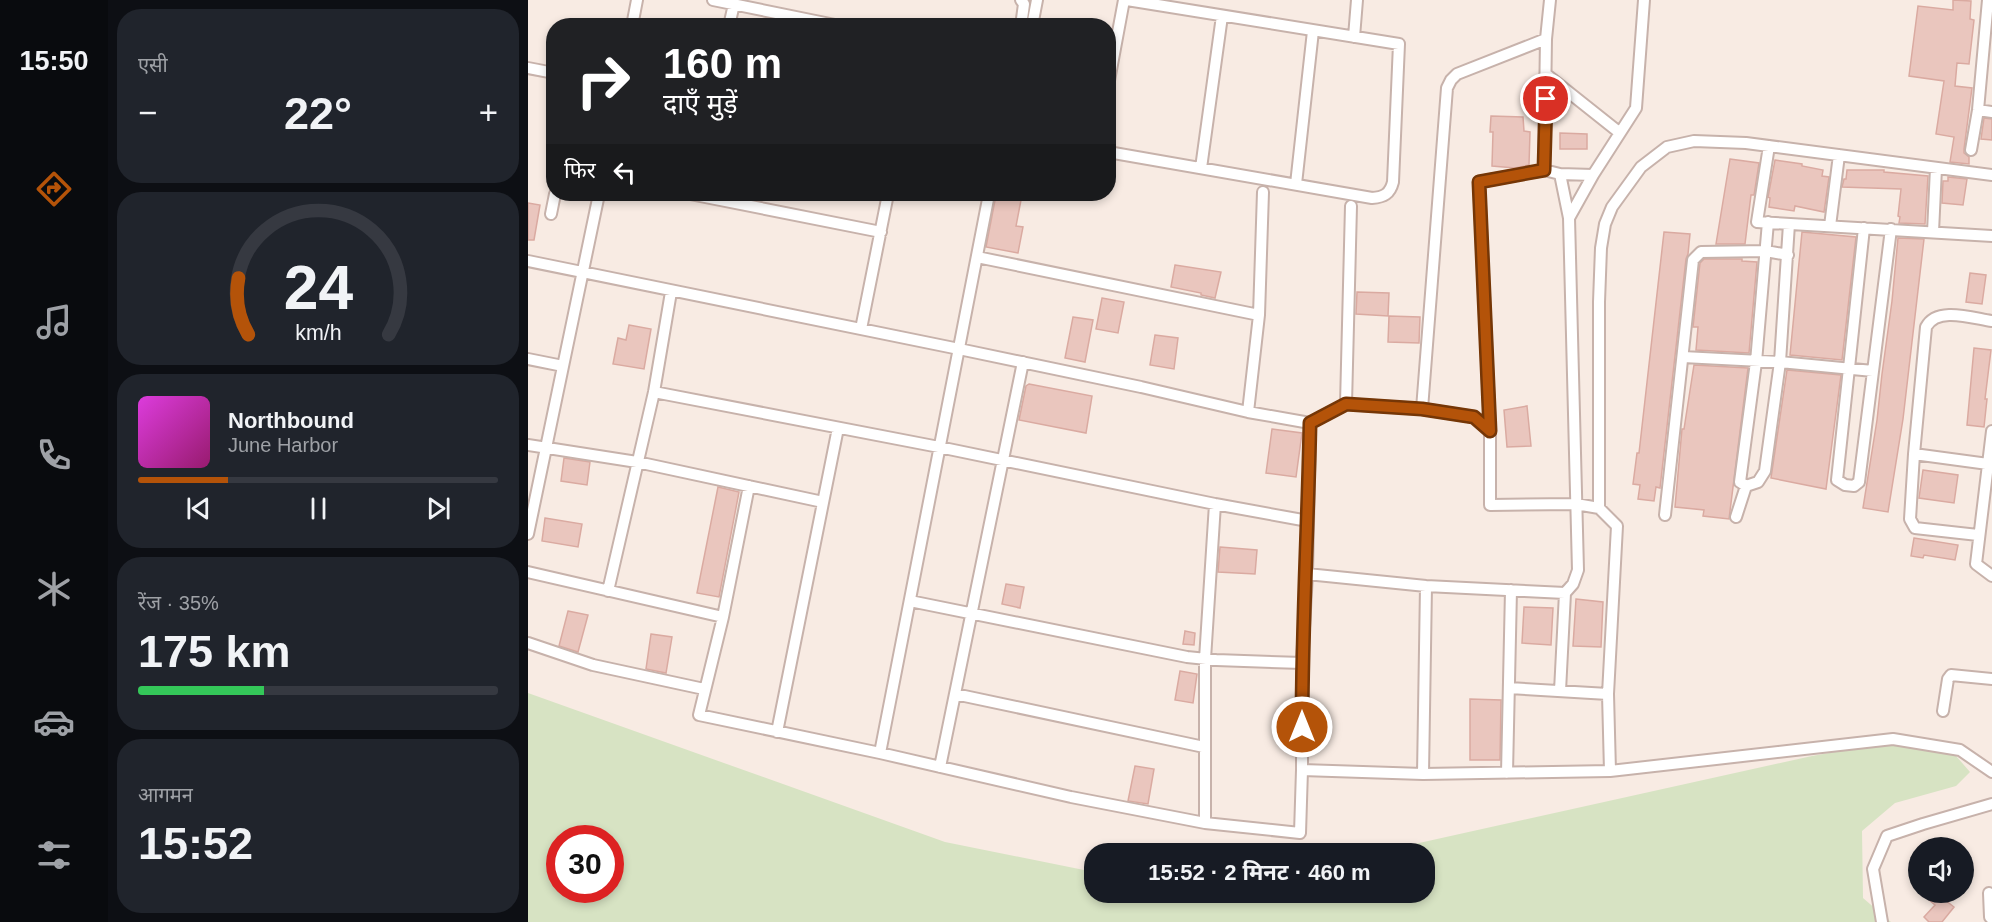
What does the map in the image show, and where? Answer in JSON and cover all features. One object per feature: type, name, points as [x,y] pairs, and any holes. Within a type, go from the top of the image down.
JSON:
[{"type":"street","points":[[634,18],[637,0]]},
{"type":"street","points":[[713,0],[801,18]]},
{"type":"street","points":[[1021,0],[1024,4],[1022,18]]},
{"type":"street","points":[[1034,18],[1037,0]]},
{"type":"street","points":[[1116,46],[1125,0],[1399,44],[1393,182],[1391,190],[1386,195],[1372,198],[1116,153]]},
{"type":"street","points":[[1354,37],[1357,0]]},
{"type":"street","points":[[1544,170],[1546,39],[1550,0]]},
{"type":"street","points":[[1569,218],[1593,175],[1636,108],[1644,0]]},
{"type":"street","points":[[1971,150],[1978,110],[1989,3]]},
{"type":"street","points":[[731,18],[734,4]]},
{"type":"street","points":[[1202,168],[1222,16]]},
{"type":"street","points":[[1296,184],[1313,31]]},
{"type":"street","points":[[1422,409],[1447,88],[1457,74],[1546,39]]},
{"type":"street","points":[[528,68],[546,71]]},
{"type":"street","points":[[1547,75],[1620,133]]},
{"type":"street","points":[[1978,110],[1992,112]]},
{"type":"street","points":[[1599,508],[1601,248],[1605,224],[1612,207],[1641,167],[1667,147],[1694,141],[1746,143],[1992,176]]},
{"type":"street","points":[[1769,146],[1757,222],[1992,236]]},
{"type":"street","points":[[1830,226],[1839,155]]},
{"type":"street","points":[[1933,232],[1936,168]]},
{"type":"street","points":[[1593,175],[1560,174],[1544,170],[1479,182],[1490,431],[1490,505],[1576,504],[1599,508],[1617,526],[1608,694],[1610,771]]},
{"type":"street","points":[[1560,174],[1569,218],[1578,570],[1574,584],[1565,593],[1560,691]]},
{"type":"street","points":[[1248,412],[1258,315],[1263,192]]},
{"type":"street","points":[[551,214],[554,201]]},
{"type":"street","points":[[528,534],[598,201]]},
{"type":"street","points":[[729,201],[881,232]]},
{"type":"street","points":[[861,329],[887,201]]},
{"type":"street","points":[[880,753],[988,201]]},
{"type":"street","points":[[1346,404],[1351,206]]},
{"type":"street","points":[[1746,486],[1740,482],[1756,362],[1768,222]]},
{"type":"street","points":[[1746,486],[1758,482],[1765,471],[1780,362],[1789,224]]},
{"type":"street","points":[[1864,228],[1837,480],[1845,485],[1854,486],[1859,482],[1891,229]]},
{"type":"street","points":[[1665,515],[1694,260],[1701,252],[1766,251],[1788,255]]},
{"type":"street","points":[[977,257],[1258,315]]},
{"type":"street","points":[[528,261],[1023,362],[1248,412],[1310,423],[1346,404],[1422,409],[1474,417],[1490,431]]},
{"type":"street","points":[[608,591],[654,392],[671,292]]},
{"type":"street","points":[[1978,535],[1915,528],[1911,524],[1914,454],[1926,327],[1929,320],[1943,314],[1992,321]]},
{"type":"street","points":[[1683,357],[1780,362],[1874,371]]},
{"type":"street","points":[[528,359],[563,366]]},
{"type":"street","points":[[940,767],[1023,362]]},
{"type":"street","points":[[654,392],[1308,521]]},
{"type":"street","points":[[749,486],[723,617],[699,716],[880,753],[1071,797],[1204,823],[1300,833],[1302,663],[1310,423]]},
{"type":"street","points":[[777,732],[838,428]]},
{"type":"street","points":[[1992,431],[1976,564],[1992,576]]},
{"type":"street","points":[[528,446],[637,462],[823,502]]},
{"type":"street","points":[[1914,454],[1988,464]]},
{"type":"street","points":[[1736,517],[1746,486]]},
{"type":"street","points":[[1204,823],[1205,659],[1215,504]]},
{"type":"street","points":[[528,572],[723,617]]},
{"type":"street","points":[[1306,574],[1425,586],[1565,593]]},
{"type":"street","points":[[1423,774],[1425,586]]},
{"type":"street","points":[[1507,773],[1511,590]]},
{"type":"street","points":[[909,601],[1205,659],[1302,663]]},
{"type":"street","points":[[528,643],[594,665],[705,689]]},
{"type":"street","points":[[1942,711],[1948,679],[1951,675],[1992,679]]},
{"type":"street","points":[[1509,688],[1608,694]]},
{"type":"street","points":[[955,694],[1204,747]]},
{"type":"street","points":[[1302,770],[1423,774],[1610,771],[1893,739],[1960,750],[1992,772]]},
{"type":"street","points":[[1882,922],[1873,869],[1887,836],[1992,804]]},
{"type":"street","points":[[1989,893],[1990,917],[1992,918]]},
{"type":"green space","points":[[528,693],[945,842],[1084,870],[1084,903],[1435,903],[1435,843],[1419,843],[1812,756],[1891,742],[1950,749],[1970,772],[1956,786],[1895,803],[1862,831],[1863,898],[1891,922],[528,922]]},
{"type":"building","points":[[1953,0],[1971,1],[1970,19],[1974,20],[1969,64],[1957,63],[1955,86],[1972,88],[1964,149],[1964,153],[1969,157],[1969,164],[1950,162],[1954,137],[1936,134],[1944,81],[1909,76],[1918,6],[1953,10]]},
{"type":"building","points":[[1491,116],[1523,117],[1524,131],[1530,132],[1529,165],[1515,168],[1492,166]]},
{"type":"building","points":[[1984,118],[1992,119],[1992,140],[1981,139]]},
{"type":"building","points":[[1560,133],[1587,134],[1587,149],[1560,149]]},
{"type":"building","points":[[1730,159],[1759,163],[1754,195],[1751,195],[1745,244],[1716,244]]},
{"type":"building","points":[[1775,160],[1823,170],[1822,176],[1829,177],[1824,212],[1795,206],[1794,211],[1769,207],[1770,198],[1768,197]]},
{"type":"building","points":[[1847,170],[1884,170],[1884,172],[1928,176],[1925,224],[1899,223],[1901,189],[1842,187]]},
{"type":"building","points":[[1948,177],[1967,179],[1963,205],[1942,203],[1943,181],[1948,181]]},
{"type":"building","points":[[995,201],[1021,201],[1016,226],[1023,227],[1018,253],[986,247]]},
{"type":"building","points":[[528,203],[540,205],[534,240],[528,240]]},
{"type":"building","points":[[1664,232],[1690,234],[1660,488],[1656,487],[1654,501],[1638,499],[1640,485],[1633,484],[1637,453],[1639,453]]},
{"type":"building","points":[[1802,232],[1856,237],[1842,360],[1790,355]]},
{"type":"building","points":[[1898,238],[1924,239],[1903,419],[1888,512],[1863,508],[1877,420]]},
{"type":"building","points":[[1704,259],[1742,259],[1742,261],[1757,262],[1749,353],[1696,350],[1698,327],[1693,327],[1700,263]]},
{"type":"building","points":[[1175,265],[1221,272],[1215,298],[1171,287]]},
{"type":"building","points":[[1970,273],[1986,275],[1982,304],[1966,302]]},
{"type":"building","points":[[1357,292],[1389,293],[1388,316],[1356,314]]},
{"type":"building","points":[[1102,298],[1124,302],[1118,333],[1096,329]]},
{"type":"building","points":[[1389,316],[1420,317],[1419,343],[1388,342]]},
{"type":"building","points":[[1073,317],[1093,320],[1085,362],[1065,358]]},
{"type":"building","points":[[629,325],[651,329],[644,369],[613,364],[618,338],[626,340]]},
{"type":"building","points":[[1155,335],[1178,338],[1174,369],[1150,365]]},
{"type":"building","points":[[1974,348],[1991,350],[1984,427],[1967,425]]},
{"type":"building","points":[[1694,365],[1748,368],[1729,519],[1703,516],[1704,510],[1675,507],[1682,429],[1684,429]]},
{"type":"building","points":[[1787,370],[1841,375],[1826,489],[1771,478]]},
{"type":"building","points":[[1029,384],[1092,396],[1086,433],[1019,420],[1026,386]]},
{"type":"building","points":[[1527,406],[1531,446],[1507,447],[1504,410]]},
{"type":"building","points":[[1272,429],[1302,433],[1296,477],[1266,473]]},
{"type":"building","points":[[564,458],[590,462],[587,485],[561,481]]},
{"type":"building","points":[[1923,470],[1958,475],[1954,503],[1919,498]]},
{"type":"building","points":[[718,487],[739,492],[719,597],[697,593]]},
{"type":"building","points":[[545,518],[582,524],[578,547],[542,541]]},
{"type":"building","points":[[1914,538],[1958,545],[1955,560],[1924,555],[1923,558],[1911,556]]},
{"type":"building","points":[[1220,547],[1257,550],[1255,574],[1218,572]]},
{"type":"building","points":[[1006,584],[1024,587],[1020,608],[1002,604]]},
{"type":"building","points":[[1576,599],[1603,602],[1601,647],[1573,646]]},
{"type":"building","points":[[1524,607],[1553,608],[1551,645],[1522,643]]},
{"type":"building","points":[[568,611],[588,615],[578,652],[559,646]]},
{"type":"building","points":[[1185,631],[1195,633],[1194,645],[1183,644]]},
{"type":"building","points":[[651,634],[672,637],[666,673],[646,669]]},
{"type":"building","points":[[1180,671],[1197,674],[1193,703],[1175,700]]},
{"type":"building","points":[[1470,699],[1501,700],[1500,760],[1470,760]]},
{"type":"building","points":[[1135,766],[1154,769],[1148,804],[1128,801]]},
{"type":"building","points":[[1933,903],[1949,903],[1954,907],[1942,922],[1929,922],[1924,917],[1935,905]]},
{"type":"route","points":[[1302,727],[1310,423],[1346,404],[1422,409],[1474,417],[1490,431],[1479,182],[1544,170],[1546,99]]}]
